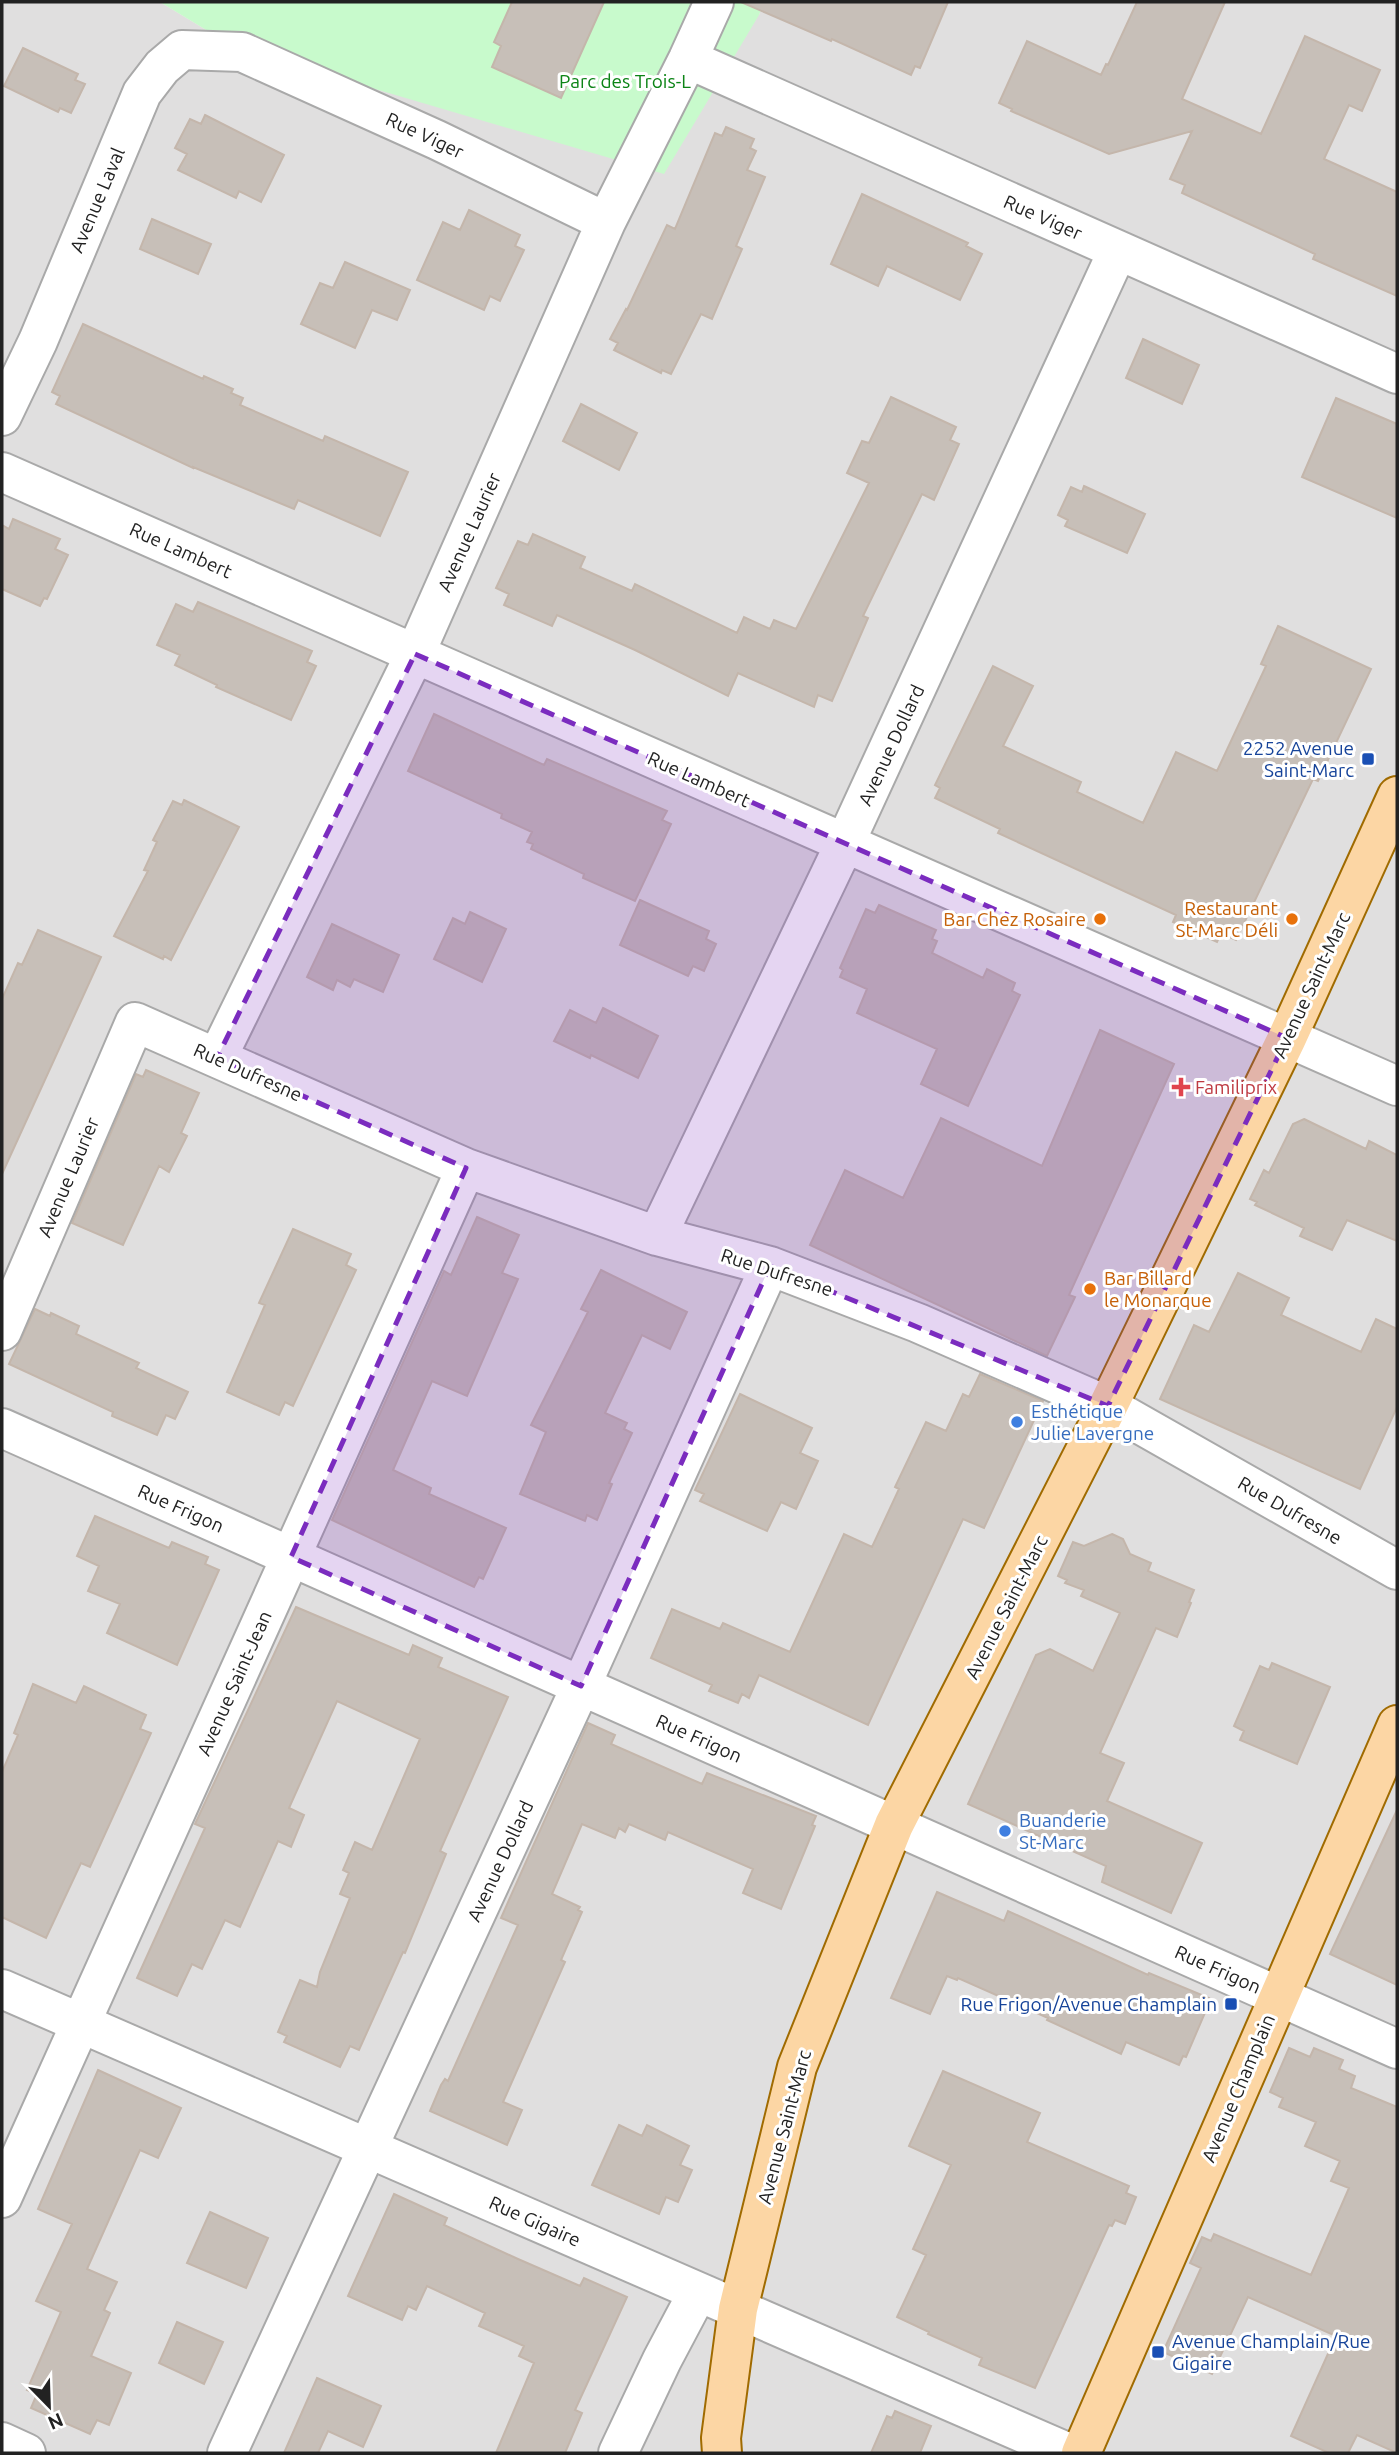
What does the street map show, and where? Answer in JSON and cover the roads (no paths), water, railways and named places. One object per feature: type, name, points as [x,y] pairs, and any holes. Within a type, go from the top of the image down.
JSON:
[{"type":"main road","name":"Avenue Saint-Marc","points":[[722,2453],[721,2438],[738,2309],[797,2067],[894,1825],[1108,1406],[1287,1038],[1397,796]]},
{"type":"main road","name":"Avenue Champlain","points":[[1080,2453],[1397,1724]]},
{"type":"street","name":"Avenue Laurier","points":[[217,1058],[415,654],[606,222],[714,2]]},
{"type":"street","name":"Avenue Laval","points":[[2,416],[38,341],[142,93],[162,67],[182,50],[242,52]]},
{"type":"street","name":"Rue Viger","points":[[242,52],[437,140],[606,222]]},
{"type":"street","name":"Rue Viger","points":[[688,59],[1397,374]]},
{"type":"street","name":"Avenue Dollard","points":[[657,1236],[845,843],[1118,250]]},
{"type":"street","name":"Rue Lambert","points":[[2,472],[1397,1086]]},
{"type":"street","name":"Avenue Laurier","points":[[2,1331],[135,1022]]},
{"type":"street","name":"Rue Dufresne","points":[[135,1022],[466,1168],[657,1236],[770,1266],[918,1323],[1108,1406],[1397,1570]]},
{"type":"street","name":"Avenue Saint-Jean","points":[[2,2198],[466,1168]]},
{"type":"street","name":"Avenue Dollard","points":[[227,2453],[581,1686],[770,1266]]},
{"type":"street","name":"Rue Frigon","points":[[2,1428],[1397,2049]]},
{"type":"street","name":"Rue Gigaire","points":[[2,1989],[1069,2453]]},
{"type":"street","points":[[618,2453],[698,2292]]},
{"type":"street","points":[[2,2442],[26,2453]]},
{"type":"place","name":"2252 Avenue Saint-Marc","points":[[1368,759]]},
{"type":"place","name":"Bar Chez Rosaire","points":[[1100,919]]},
{"type":"place","name":"Restaurant St-Marc Déli","points":[[1292,919]]},
{"type":"place","name":"Familiprix","points":[[1181,1087]]},
{"type":"place","name":"Bar Billard le Monarque","points":[[1090,1289]]},
{"type":"place","name":"Esthétique Julie Lavergne","points":[[1017,1422]]},
{"type":"place","name":"Buanderie St-Marc","points":[[1005,1831]]},
{"type":"place","name":"Rue Frigon/Avenue Champlain","points":[[1231,2004]]},
{"type":"place","name":"Avenue Champlain/Rue Gigaire","points":[[1158,2352]]},
{"type":"park label","name":"Parc des Trois-L","points":[[625,81]]}]
